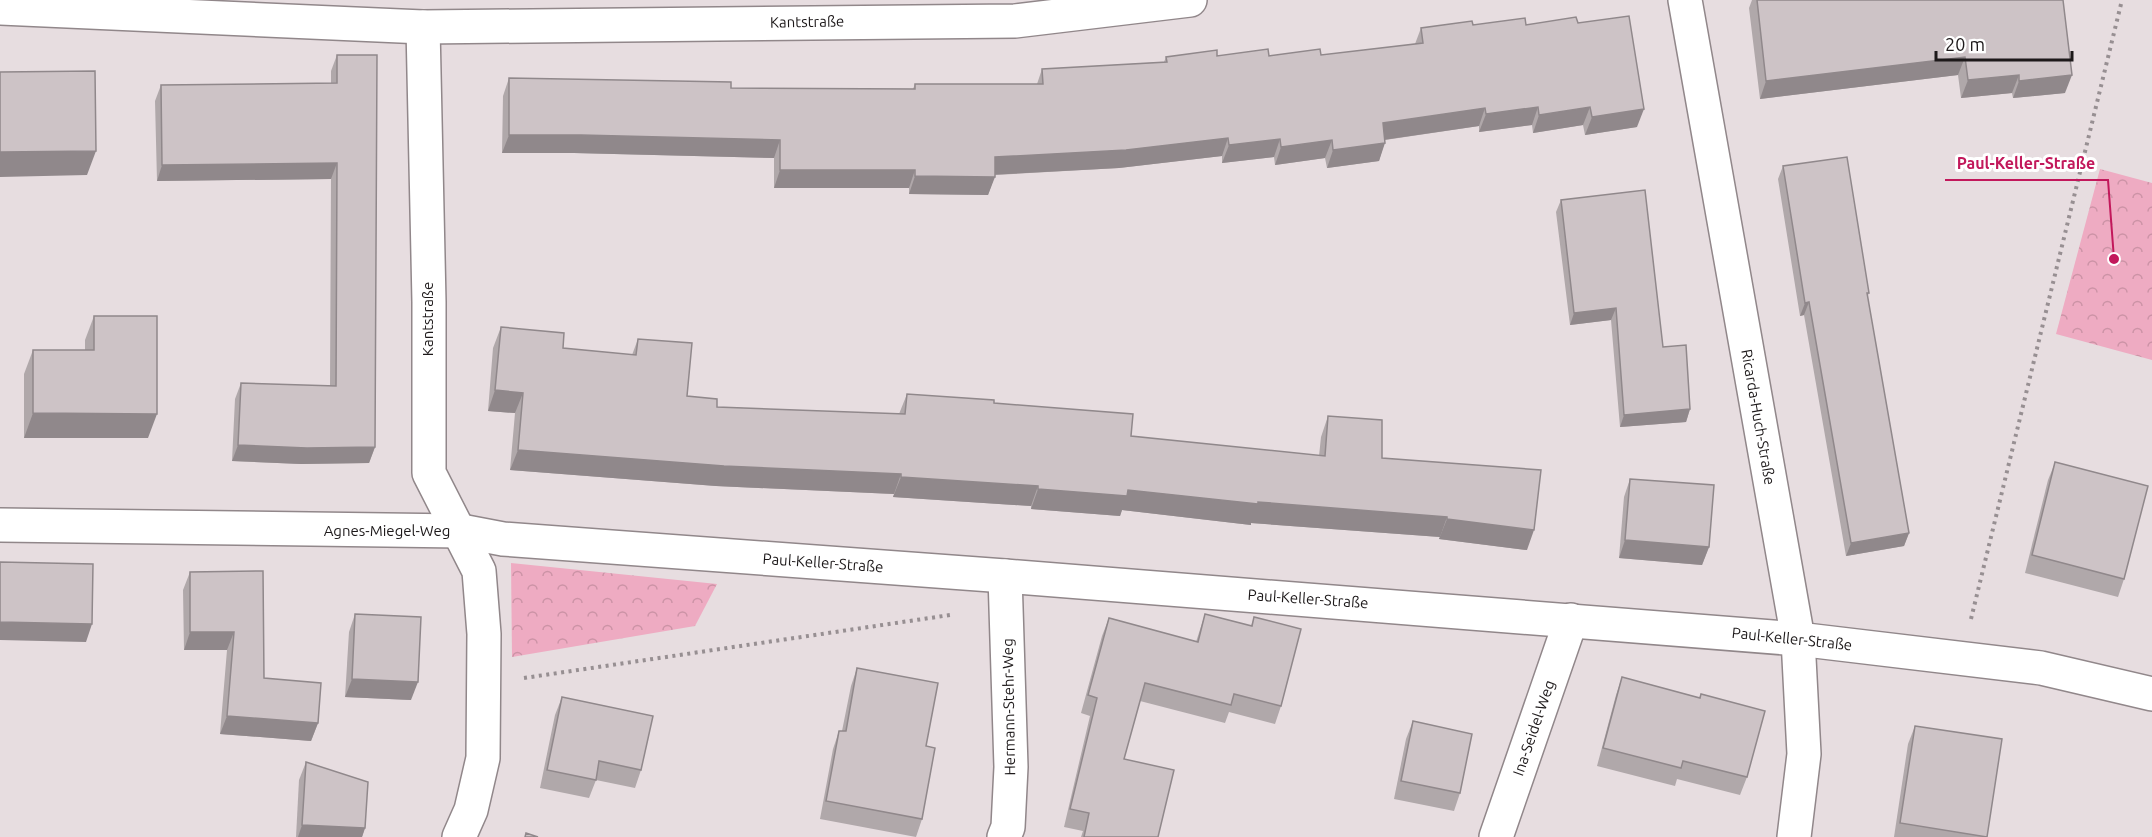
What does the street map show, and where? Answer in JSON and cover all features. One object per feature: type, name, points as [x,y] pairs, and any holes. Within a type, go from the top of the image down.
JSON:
[{"type":"street","name":"Kantstraße","points":[[0,8],[423,27],[1015,21],[1190,0]]},
{"type":"street","name":"Ricarda-Huch-Straße","points":[[1685,0],[1798,639],[1804,754],[1794,837]]},
{"type":"street","name":"Kantstraße","points":[[423,27],[429,473],[460,531]]},
{"type":"street","name":"Agnes-Miegel-Weg","points":[[0,525],[460,531],[479,571],[485,684],[483,758],[471,810],[459,837]]},
{"type":"street","name":"Paul-Keller-Straße","points":[[460,531],[503,539],[1006,591],[1571,620],[1798,639],[2042,668],[2152,694]]},
{"type":"street","name":"Hermann-Stehr-Weg","points":[[1004,837],[1008,826],[1011,767],[1006,591]]},
{"type":"street","name":"Ina-Seidel-Weg","points":[[1496,837],[1571,620]]},
{"type":"path","points":[[1962,658],[2122,0]]},
{"type":"path","points":[[485,684],[1006,591]]},
{"type":"green space","points":[[2100,169],[2152,183],[2152,360],[2056,334]]},
{"type":"green space","points":[[511,563],[717,584],[695,626],[512,657]]},
{"type":"building","points":[[1757,0],[2063,0],[2072,75],[2019,81],[2019,75],[1968,80],[1965,57],[1766,81]]},
{"type":"building","points":[[1629,16],[1644,109],[1592,117],[1590,107],[1539,115],[1538,107],[1486,114],[1485,108],[1383,123],[1385,143],[1333,150],[1332,140],[1281,147],[1280,139],[1229,145],[1228,138],[1126,150],[995,157],[995,177],[915,176],[915,170],[780,170],[780,140],[509,135],[509,78],[731,82],[731,88],[915,89],[915,84],[1043,84],[1042,69],[1167,62],[1166,57],[1217,50],[1217,56],[1268,49],[1269,56],[1320,49],[1321,55],[1423,43],[1421,28],[1472,21],[1473,25],[1525,18],[1526,25],[1576,17],[1578,23]]},
{"type":"building","points":[[337,55],[377,55],[375,447],[307,448],[238,445],[241,383],[336,386],[337,163],[162,165],[161,85],[337,83]]},
{"type":"building","points":[[95,71],[96,151],[0,152],[0,72]]},
{"type":"building","points":[[1847,157],[1869,293],[1867,293],[1909,533],[1851,543],[1809,302],[1805,303],[1783,166]]},
{"type":"building","points":[[1645,190],[1663,347],[1686,345],[1690,409],[1624,415],[1616,308],[1574,313],[1561,200]]},
{"type":"building","points":[[94,316],[157,316],[157,414],[33,413],[33,350],[94,350]]},
{"type":"building","points":[[501,327],[564,333],[563,348],[636,355],[638,339],[692,343],[687,396],[717,399],[717,407],[905,414],[907,394],[994,400],[994,403],[1133,414],[1131,436],[1325,456],[1328,416],[1382,420],[1382,458],[1541,470],[1534,530],[1447,519],[1447,517],[1258,502],[1258,504],[1128,490],[1127,496],[1038,489],[1038,486],[901,477],[901,474],[724,466],[518,450],[523,393],[495,390]]},
{"type":"building","points":[[2055,462],[2148,486],[2124,579],[2032,555]]},
{"type":"building","points":[[1630,479],[1714,485],[1709,547],[1625,540]]},
{"type":"building","points":[[0,562],[93,564],[92,624],[0,622]]},
{"type":"building","points":[[263,571],[264,678],[321,683],[318,723],[227,716],[234,632],[190,632],[190,572]]},
{"type":"building","points":[[355,614],[421,617],[418,682],[352,679]]},
{"type":"building","points":[[1205,614],[1252,626],[1254,617],[1301,629],[1281,706],[1234,694],[1231,705],[1145,683],[1124,759],[1174,770],[1158,837],[1084,837],[1089,813],[1070,809],[1097,698],[1088,695],[1109,618],[1198,642]]},
{"type":"building","points":[[857,668],[938,683],[926,746],[935,748],[922,819],[826,801],[839,731],[846,731]]},
{"type":"building","points":[[1622,677],[1700,698],[1701,694],[1765,711],[1747,777],[1683,761],[1681,768],[1603,748]]},
{"type":"building","points":[[562,697],[653,716],[641,770],[599,761],[596,780],[547,770]]},
{"type":"building","points":[[1413,721],[1472,734],[1460,793],[1401,781]]},
{"type":"building","points":[[1915,726],[2002,739],[1987,837],[1900,823]]},
{"type":"building","points":[[306,762],[368,782],[365,828],[302,825]]},
{"type":"building","points":[[526,833],[538,837],[525,837]]},
{"type":"place","name":"Paul-Keller-Straße","points":[[2114,259]]}]
